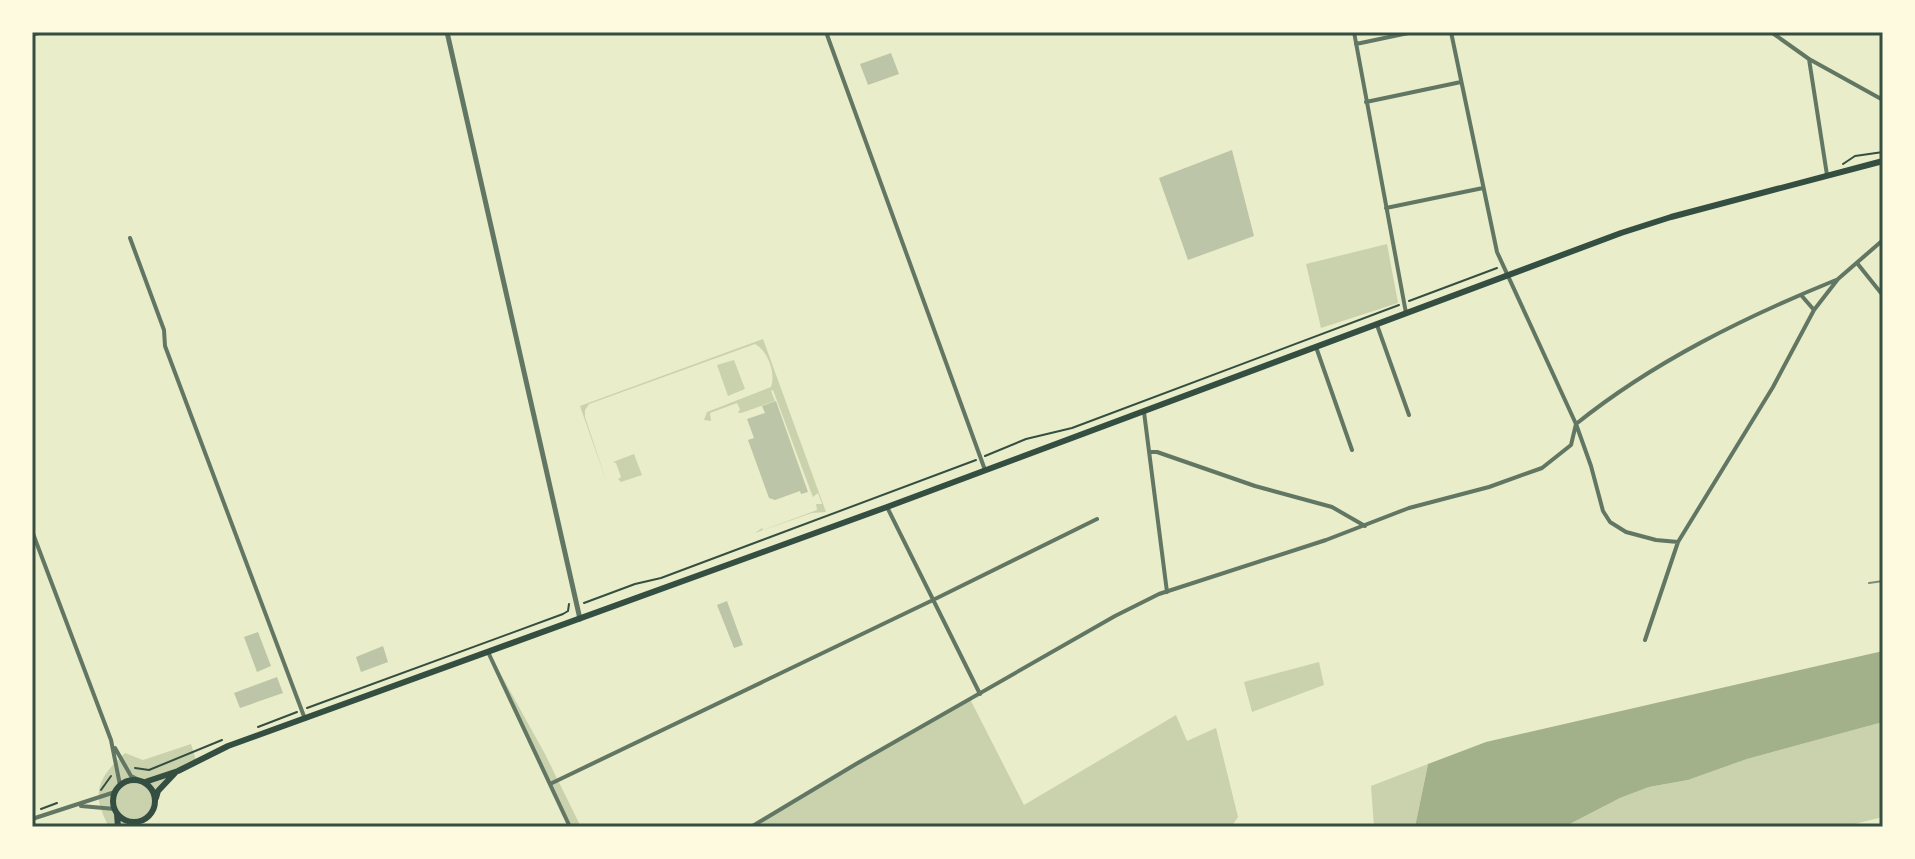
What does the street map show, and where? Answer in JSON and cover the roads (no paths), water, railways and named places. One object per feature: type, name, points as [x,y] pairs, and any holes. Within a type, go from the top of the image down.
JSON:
[{"type":"main road","points":[[145,782],[178,771],[212,753],[1671,217],[1883,161]]},
{"type":"main road","points":[[116,812],[131,824],[150,816],[158,791],[178,771]]},
{"type":"main road","points":[[118,827],[115,792],[120,785],[137,779],[151,787],[156,798]]},
{"type":"street","points":[[447,32],[580,619]]},
{"type":"street","points":[[826,32],[985,470]]},
{"type":"street","points":[[1354,32],[1407,314]]},
{"type":"street","points":[[1356,44],[1413,32]]},
{"type":"street","points":[[1451,32],[1502,266],[1576,424],[1603,511],[1610,522],[1626,532],[1678,542]]},
{"type":"street","points":[[1771,32],[1809,59],[1883,100]]},
{"type":"street","points":[[1809,59],[1827,175]]},
{"type":"street","points":[[1366,102],[1461,82]]},
{"type":"street","points":[[1386,208],[1483,188]]},
{"type":"street","points":[[130,238],[164,330],[165,346],[174,372],[305,719]]},
{"type":"street","points":[[1645,640],[1678,542],[1773,387],[1814,310],[1838,279],[1883,240]]},
{"type":"street","points":[[1857,263],[1883,292]]},
{"type":"street","points":[[751,827],[1115,616],[1167,592],[1365,526],[1409,508],[1489,487],[1542,468],[1571,445],[1576,424],[1618,392],[1683,352],[1838,279]]},
{"type":"street","points":[[1801,295],[1814,310]]},
{"type":"street","points":[[1377,325],[1409,415]]},
{"type":"street","points":[[1316,347],[1352,450]]},
{"type":"street","points":[[1143,411],[1167,592]]},
{"type":"street","points":[[1149,452],[1332,507],[1365,526]]},
{"type":"street","points":[[887,507],[980,694]]},
{"type":"street","points":[[550,784],[1097,519]]},
{"type":"street","points":[[32,531],[113,746],[131,776],[137,779]]},
{"type":"street","points":[[488,651],[570,827]]},
{"type":"street","points":[[113,746],[120,785]]},
{"type":"street","points":[[32,819],[115,792]]},
{"type":"street","points":[[78,806],[116,812]]},
{"type":"railway","points":[[32,36],[46,32]]},
{"type":"railway","points":[[1869,583],[1883,581]]}]
